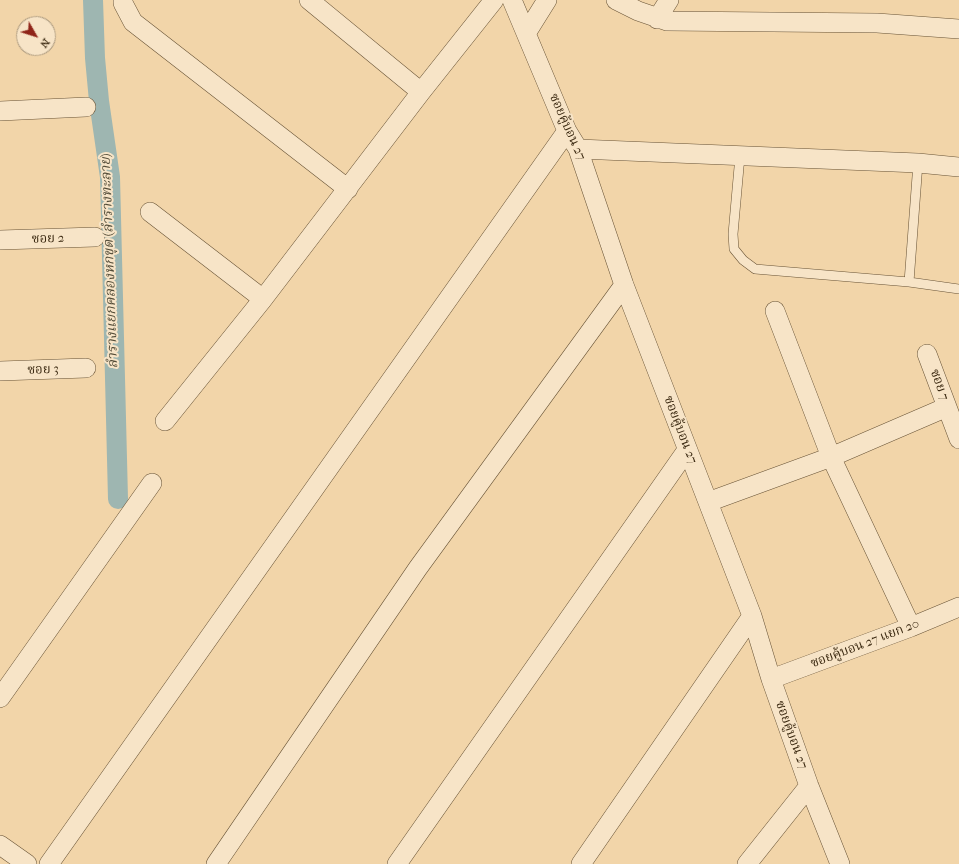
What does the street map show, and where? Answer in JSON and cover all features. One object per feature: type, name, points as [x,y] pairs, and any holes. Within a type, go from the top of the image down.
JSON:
[{"type":"street","points":[[123,0],[123,3],[133,22],[348,189]]},
{"type":"street","points":[[309,0],[421,92]]},
{"type":"street","points":[[165,421],[263,299],[421,92],[494,0]]},
{"type":"street","name":"ซอยคู้บอน 27","points":[[512,0],[527,32],[567,131],[578,148],[624,285],[752,616],[771,680],[840,864]]},
{"type":"street","points":[[527,32],[547,0]]},
{"type":"street","points":[[616,0],[638,12],[667,21],[877,23],[959,29]]},
{"type":"street","points":[[657,19],[669,0]]},
{"type":"street","points":[[0,111],[86,107]]},
{"type":"street","points":[[49,864],[567,131]]},
{"type":"street","points":[[578,148],[959,167]]},
{"type":"street","points":[[150,212],[263,299]]},
{"type":"street","name":"ซอย 2","points":[[0,240],[96,237]]},
{"type":"street","points":[[216,864],[418,568],[624,285]]},
{"type":"street","points":[[776,311],[831,457],[911,627]]},
{"type":"street","name":"ซอย 7","points":[[928,354],[959,439]]},
{"type":"street","name":"ซอย 3","points":[[0,372],[86,368]]},
{"type":"street","points":[[708,502],[831,457],[947,407]]},
{"type":"street","points":[[397,864],[687,450]]},
{"type":"street","points":[[0,698],[152,483]]},
{"type":"street","name":"ซอยคู้บอน 27 แยก 20","points":[[771,680],[911,627],[959,607]]},
{"type":"street","points":[[581,864],[752,616]]},
{"type":"street","points":[[747,864],[810,786]]},
{"type":"street","points":[[0,845],[27,864]]},
{"type":"lane","points":[[740,156],[733,234],[734,249],[742,260],[755,269],[909,282],[959,290]]},
{"type":"lane","points":[[909,282],[918,164]]},
{"type":"waterway","name":"ลำรางแยกคลองหกขุด (ลำรางทะลาย)","points":[[93,0],[95,58],[99,101],[110,177],[118,499]]}]
